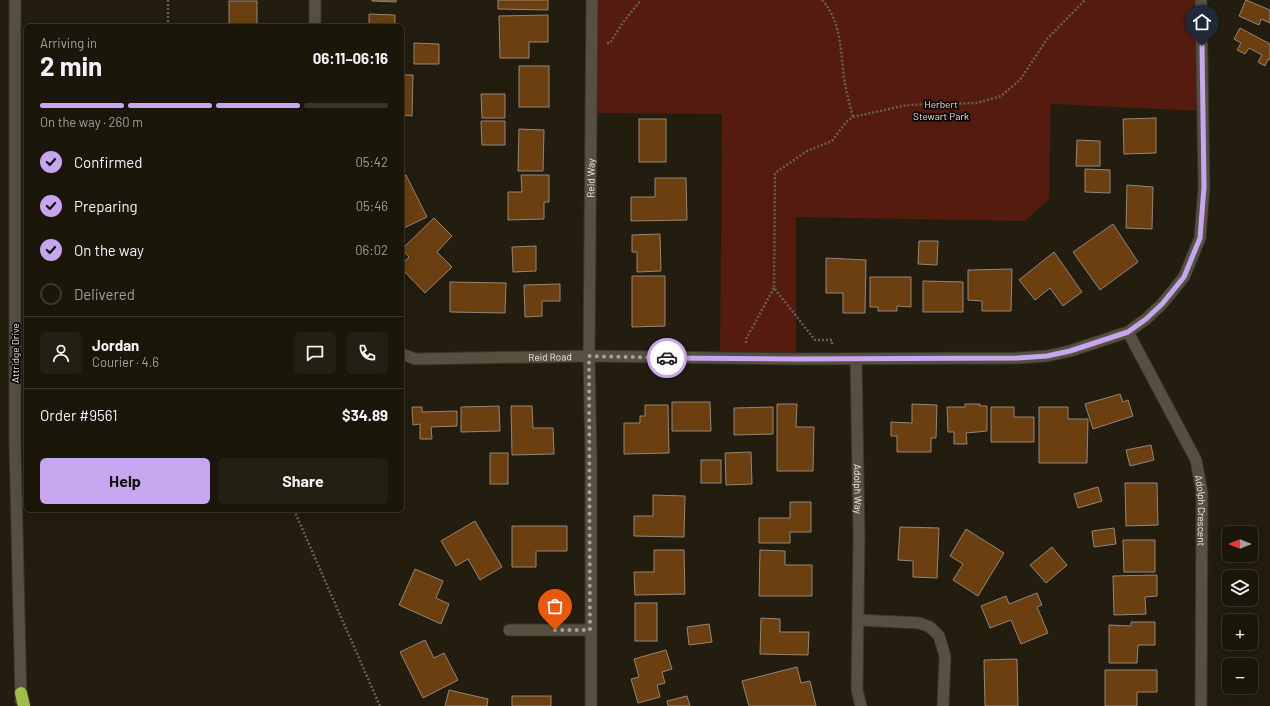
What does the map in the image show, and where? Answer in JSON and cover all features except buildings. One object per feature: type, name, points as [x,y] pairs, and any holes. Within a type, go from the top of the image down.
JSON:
[{"type":"highway","points":[[21,693],[24,706]]},
{"type":"street","name":"Attridge Drive","points":[[15,0],[15,443],[21,706]]},
{"type":"street","points":[[315,0],[315,24]]},
{"type":"street","name":"Reid Way","points":[[589,356],[592,0]]},
{"type":"street","name":"Reid Road","points":[[404,355],[415,359],[589,356],[856,359],[1010,358],[1047,356],[1070,351],[1128,332],[1146,319],[1162,304],[1184,277],[1200,238],[1204,187],[1201,0]]},
{"type":"street","name":"Adolph Crescent","points":[[1128,332],[1196,460],[1202,493],[1201,706]]},
{"type":"street","points":[[589,356],[591,706]]},
{"type":"street","name":"Adolph Way","points":[[856,359],[858,620],[857,690],[861,706]]},
{"type":"street","points":[[858,620],[919,623],[930,628],[939,636],[945,656],[943,706]]},
{"type":"street","points":[[509,630],[590,630]]},
{"type":"path","points":[[168,0],[168,24]]},
{"type":"path","points":[[610,43],[624,21],[641,0]]},
{"type":"path","points":[[822,0],[829,8],[837,28],[843,56],[845,84],[852,117]]},
{"type":"path","points":[[746,339],[774,288],[775,173],[807,151],[832,141],[846,122],[852,117],[907,105],[977,103],[1001,96],[1020,80],[1047,39],[1085,0]]},
{"type":"path","points":[[774,288],[815,340],[832,340]]},
{"type":"path","points":[[295,512],[380,706]]},
{"type":"green space","name":"Herbert Stewart Park","points":[[591,0],[1201,0],[1202,111],[1051,104],[1049,199],[1025,221],[796,217],[796,359],[720,358],[722,114],[590,113]]},
{"type":"way so far","points":[[555,630],[590,630],[591,457],[589,356],[667,358]]},
{"type":"route","points":[[667,358],[1018,358],[1047,356],[1070,351],[1128,332],[1146,319],[1162,304],[1184,277],[1200,238],[1204,187],[1202,46]]}]
